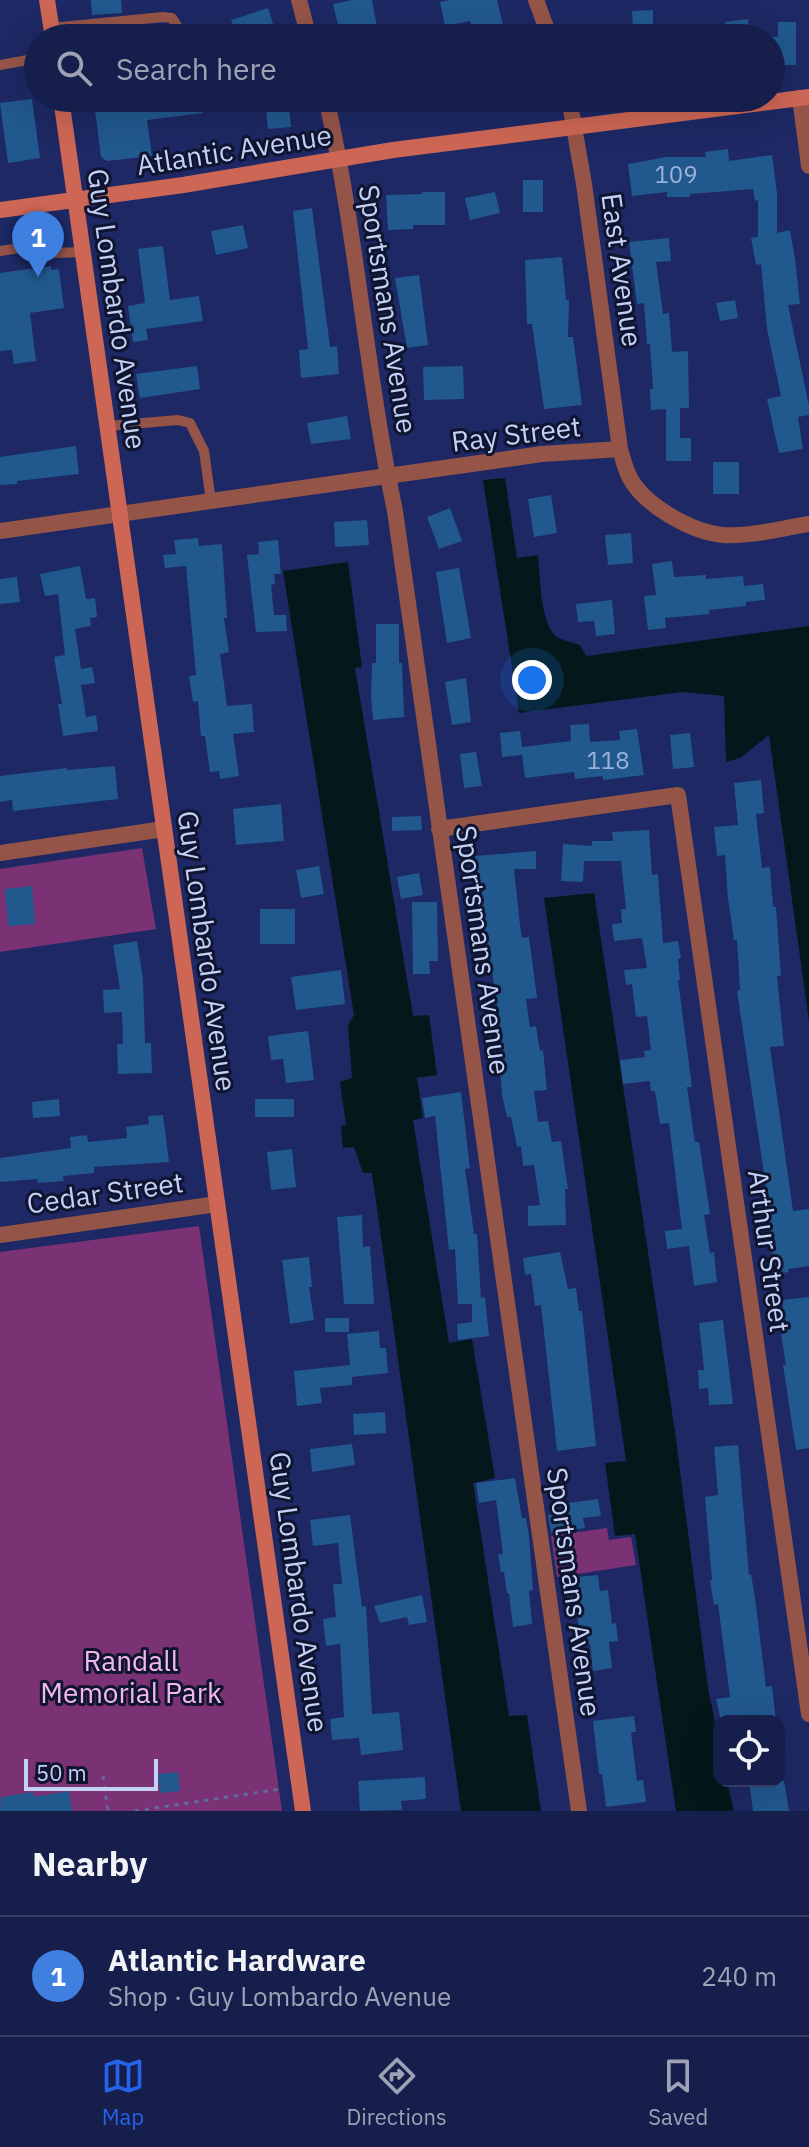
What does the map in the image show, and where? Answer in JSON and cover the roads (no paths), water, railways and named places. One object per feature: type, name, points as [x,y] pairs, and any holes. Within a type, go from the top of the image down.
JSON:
[{"type":"street","points":[[47,0],[51,24]]},
{"type":"street","points":[[299,0],[305,24]]},
{"type":"street","points":[[536,0],[545,24]]},
{"type":"street","points":[[804,98],[809,166]]},
{"type":"street","name":"Guy Lombardo Avenue","points":[[63,112],[303,1811]]},
{"type":"street","name":"Sportsmans Avenue","points":[[328,112],[351,229],[373,389],[395,511],[579,1811]]},
{"type":"street","name":"East Avenue","points":[[572,112],[620,449]]},
{"type":"street","name":"Atlantic Avenue","points":[[0,210],[693,112]]},
{"type":"street","name":"Ray Street","points":[[0,531],[542,454],[620,449],[628,476],[635,487],[674,518],[699,529],[735,535],[809,524]]},
{"type":"street","name":"Arthur Street","points":[[439,829],[678,795],[809,1714]]},
{"type":"street","points":[[0,853],[164,829]]},
{"type":"street","name":"Cedar Street","points":[[0,1235],[217,1204]]},
{"type":"lane","points":[[114,24],[163,17],[172,18],[176,24]]},
{"type":"lane","points":[[0,65],[24,61]]},
{"type":"lane","points":[[0,251],[40,245],[53,253],[84,252]]},
{"type":"lane","points":[[108,426],[178,420],[190,423],[204,451],[211,501]]},
{"type":"place","name":"Atlantic Hardware","points":[[38,277]]},
{"type":"park label","name":"Randall Memorial Park","points":[[131,1677]]}]
